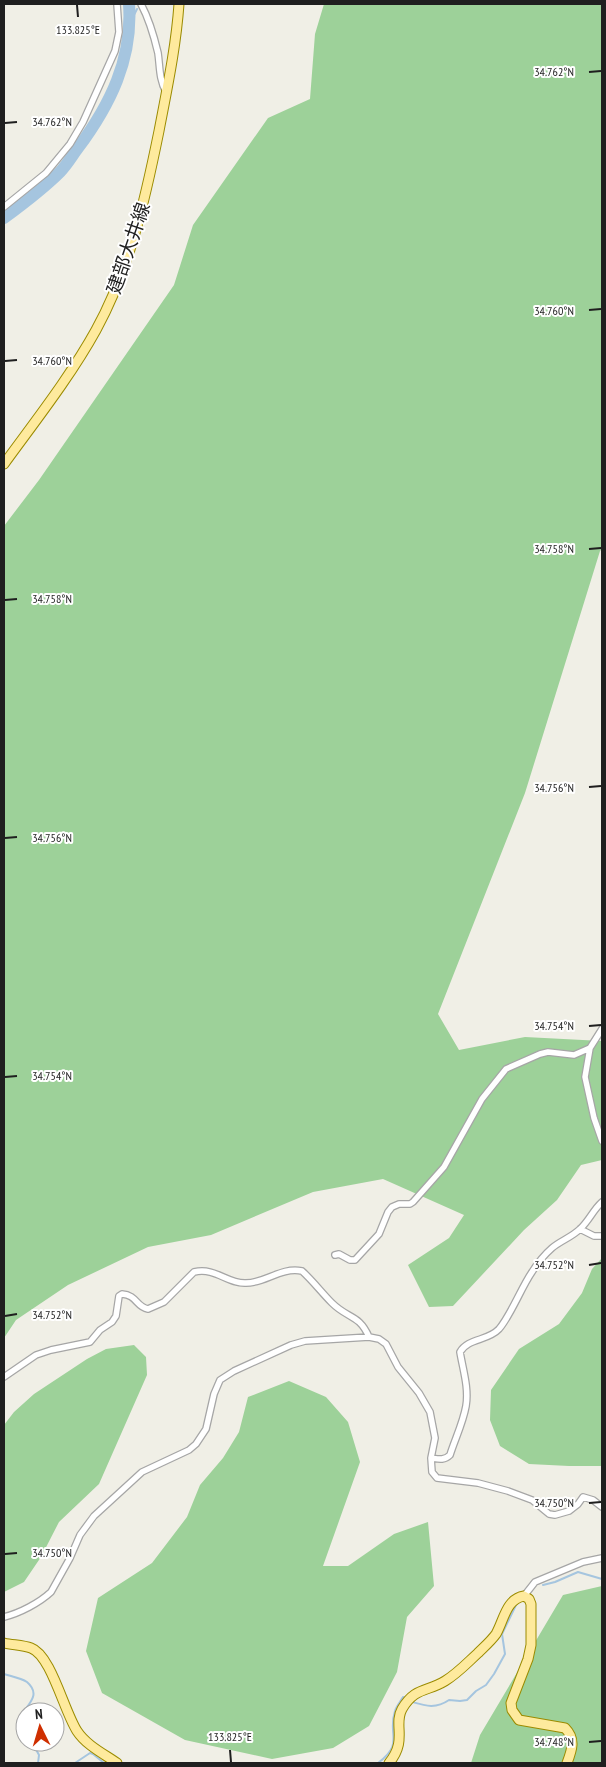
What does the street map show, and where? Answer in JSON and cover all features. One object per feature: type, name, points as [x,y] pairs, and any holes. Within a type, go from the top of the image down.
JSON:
[{"type":"main road","name":"建部大井線","points":[[4,464],[64,382],[96,329],[109,303],[131,248],[148,185],[167,92],[179,4]]},
{"type":"main road","points":[[389,1763],[394,1758],[400,1744],[400,1714],[409,1700],[418,1691],[447,1680],[463,1668],[496,1635],[510,1604],[519,1597],[524,1596],[530,1599],[532,1604],[531,1646],[513,1697],[512,1710],[519,1720],[565,1728],[572,1737],[573,1743],[566,1763]]},
{"type":"main road","points":[[4,1643],[30,1647],[39,1652],[46,1661],[66,1711],[79,1734],[116,1763]]},
{"type":"street","points":[[4,207],[46,173],[70,144],[83,122],[115,51],[119,32],[117,4]]},
{"type":"street","points":[[141,4],[153,33],[161,83],[167,92]]},
{"type":"street","points":[[602,1029],[590,1048],[585,1077],[594,1118],[602,1141]]},
{"type":"street","points":[[335,1255],[339,1254],[350,1260],[356,1260],[379,1234],[392,1207],[412,1202],[444,1167],[482,1099],[506,1069],[548,1052],[574,1055],[590,1048]]},
{"type":"street","points":[[430,1458],[440,1460],[446,1459],[450,1455],[462,1423],[466,1406],[464,1370],[460,1352],[463,1347],[485,1338],[500,1328],[532,1273],[543,1258],[552,1248],[580,1229],[602,1202]]},
{"type":"street","points":[[580,1229],[594,1236],[602,1236]]},
{"type":"street","points":[[4,1377],[36,1355],[90,1342],[116,1316],[119,1296],[122,1294],[134,1297],[140,1306],[148,1309],[164,1302],[194,1272],[200,1271],[210,1271],[244,1284],[288,1270],[302,1271],[333,1304],[361,1323],[369,1337]]},
{"type":"street","points":[[4,1617],[23,1609],[51,1592],[87,1524],[142,1472],[189,1450],[196,1444],[206,1429],[214,1394],[220,1380],[234,1371],[291,1345],[305,1341],[369,1337],[379,1339],[386,1344],[398,1367],[419,1392],[430,1412],[435,1438],[430,1458],[432,1472],[437,1478],[478,1483],[508,1491],[532,1500],[550,1514],[561,1514],[568,1511],[584,1497],[593,1500],[602,1507]]},
{"type":"street","points":[[524,1596],[535,1582],[583,1562],[602,1558]]},
{"type":"green space","points":[[324,4],[602,4],[602,549],[525,793],[438,1014],[459,1050],[525,1037],[602,1041],[602,1160],[581,1165],[557,1200],[524,1230],[453,1306],[429,1307],[408,1265],[449,1238],[464,1215],[383,1179],[313,1192],[211,1235],[148,1247],[68,1285],[16,1320],[4,1338],[4,526],[39,480],[174,285],[193,225],[268,118],[310,99],[315,34]]},
{"type":"green space","points":[[602,1258],[602,1466],[529,1464],[500,1446],[490,1420],[491,1390],[519,1349],[559,1324],[582,1293],[592,1269]]},
{"type":"green space","points":[[134,1345],[146,1357],[147,1375],[99,1484],[59,1522],[41,1557],[24,1582],[4,1592],[4,1425],[14,1412],[34,1394],[87,1359],[106,1349]]},
{"type":"green space","points":[[289,1381],[326,1397],[348,1422],[360,1462],[323,1566],[348,1566],[394,1534],[428,1522],[434,1586],[407,1617],[397,1672],[369,1726],[333,1748],[272,1759],[185,1740],[102,1693],[86,1651],[98,1598],[152,1563],[187,1517],[200,1485],[223,1458],[239,1432],[248,1397]]},
{"type":"green space","points":[[602,1586],[602,1763],[471,1763],[480,1735],[563,1595]]},
{"type":"waterway","points":[[4,218],[63,169],[100,115],[117,80],[123,62],[127,44],[129,4]]},
{"type":"waterway","points":[[129,25],[137,9]]},
{"type":"waterway","points":[[543,1585],[578,1572],[602,1579]]},
{"type":"waterway","points":[[412,1702],[431,1706],[440,1705],[449,1700],[467,1700],[486,1685],[505,1654],[502,1634],[517,1603]]},
{"type":"waterway","points":[[4,1674],[27,1682],[33,1689],[31,1702]]},
{"type":"waterway","points":[[378,1763],[391,1750],[394,1738],[393,1719],[395,1711],[403,1697],[405,1698]]},
{"type":"waterway","points":[[37,1752],[38,1763]]},
{"type":"waterway","points":[[75,1763],[90,1753],[104,1763]]}]
